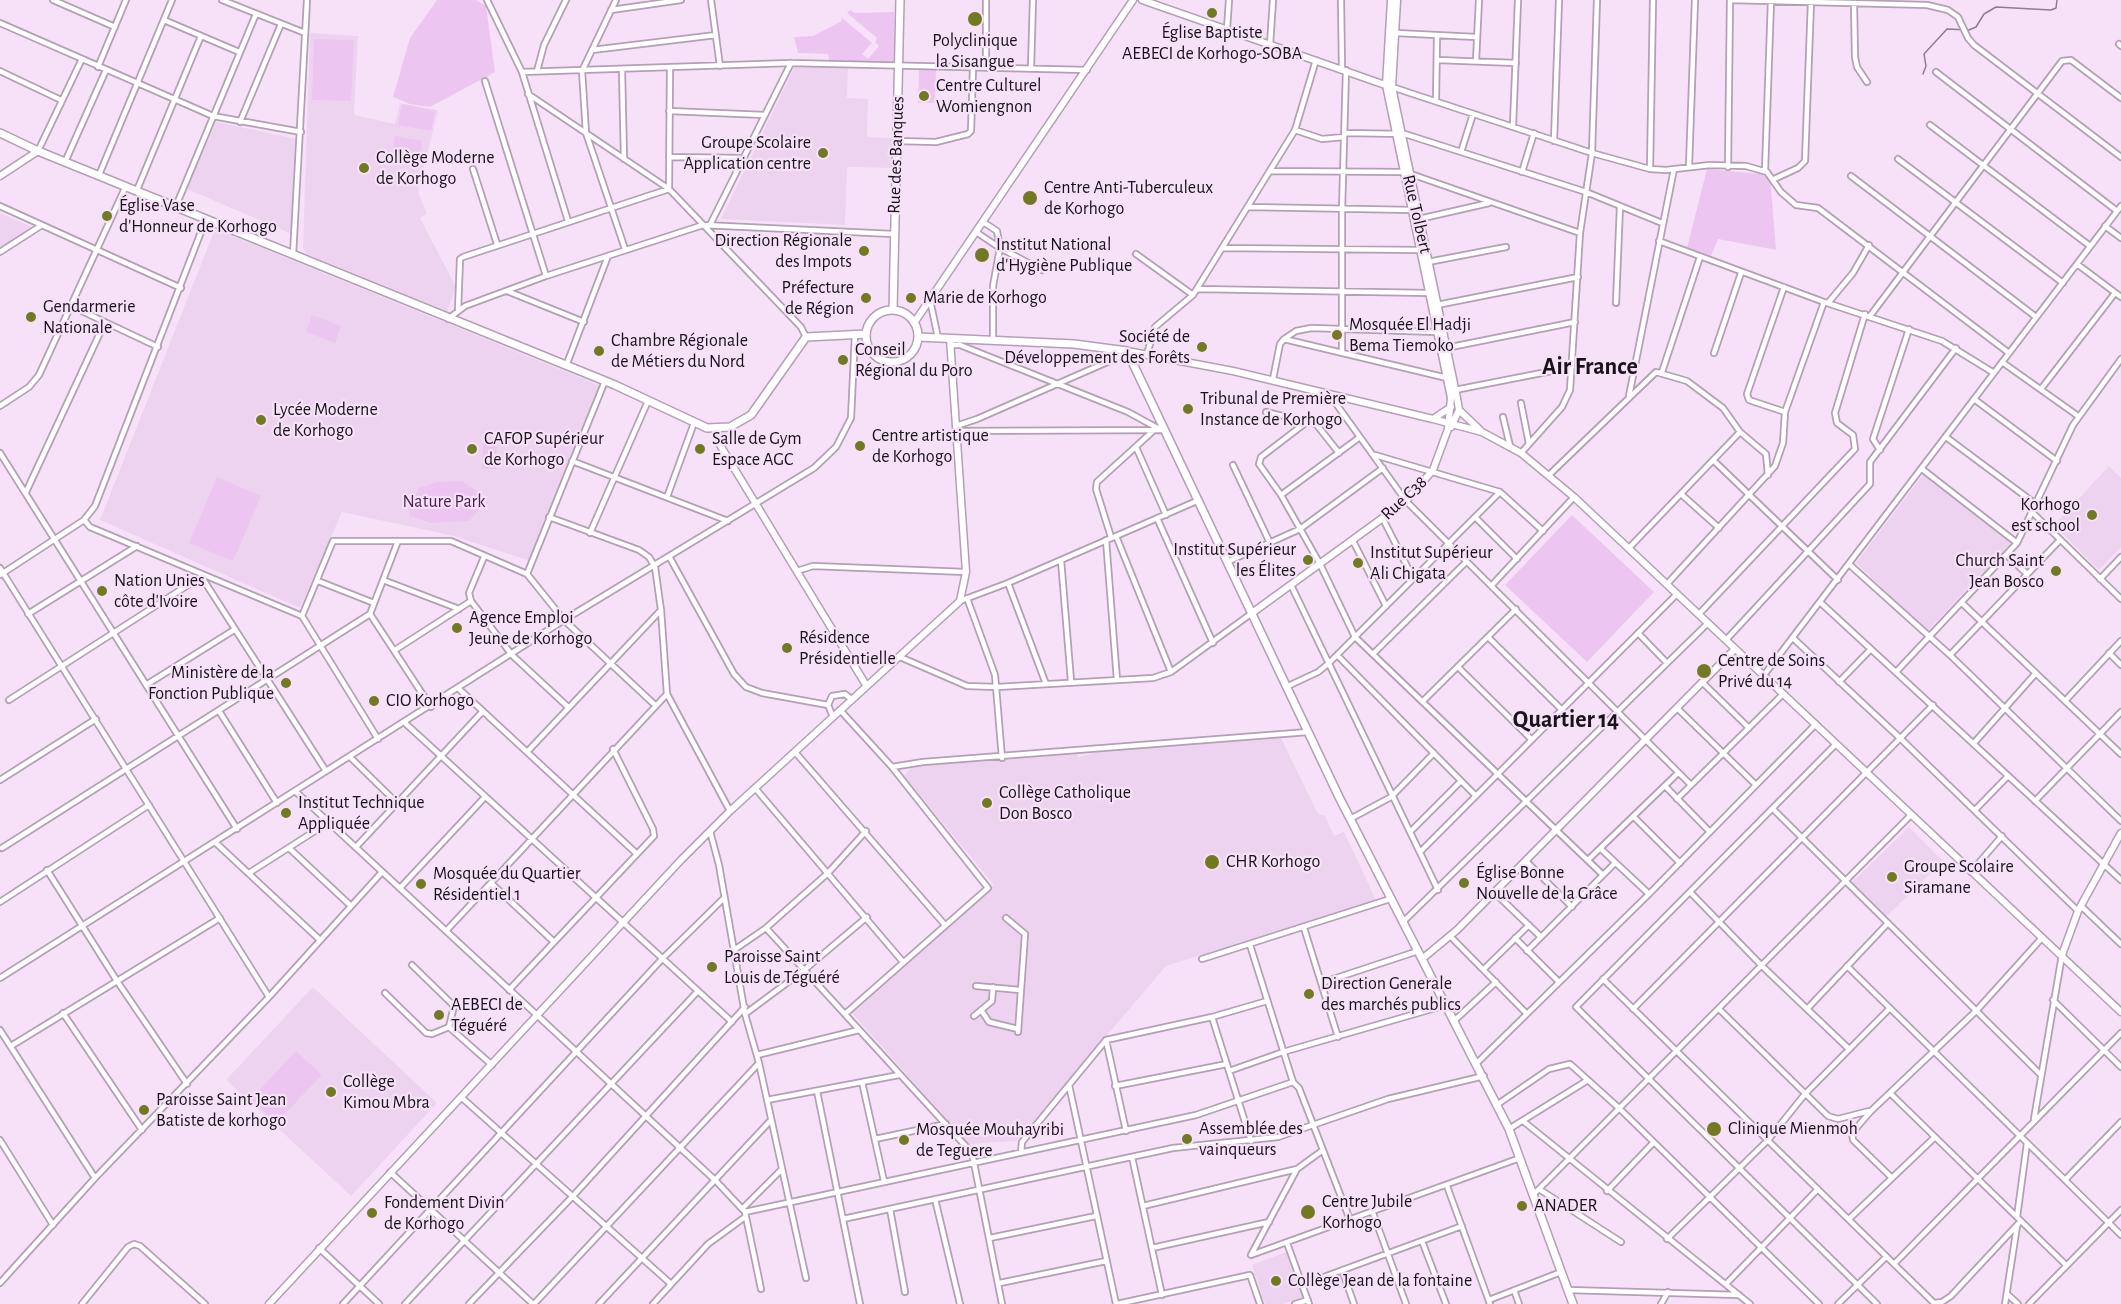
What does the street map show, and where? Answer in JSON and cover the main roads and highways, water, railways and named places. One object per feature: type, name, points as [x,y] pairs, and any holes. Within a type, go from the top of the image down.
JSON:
[{"type":"main road","name":"Rue des Banques","points":[[893,310],[900,0]]},
{"type":"main road","points":[[0,133],[38,152],[137,190],[448,319],[605,381],[694,423],[716,429],[730,427],[751,415],[806,338],[866,334]]},
{"type":"main road","points":[[893,310],[905,314],[914,322],[918,337],[910,354],[892,362],[881,360],[873,354],[867,345],[866,334],[874,317],[893,310]]},
{"type":"main road","points":[[918,337],[938,338],[950,342],[993,340],[1074,344],[1128,352],[1162,430],[1199,500],[1350,819],[1485,1076],[1509,1129],[1573,1304]]},
{"type":"waterway","points":[[1923,74],[1926,66],[1924,54],[1947,29],[1969,30],[1976,27],[1984,14],[1996,7],[2051,10],[2056,8],[2057,0]]},
{"type":"place","name":"Église Baptiste AEBECI de Korhogo-SOBA","points":[[1212,13]]},
{"type":"place","name":"Polyclinique la Sisangue","points":[[975,19]]},
{"type":"place","name":"Centre Culturel Womiengnon","points":[[924,96]]},
{"type":"place","name":"Groupe Scolaire Application centre","points":[[823,153]]},
{"type":"place","name":"Collège Moderne de Korhogo","points":[[364,168]]},
{"type":"place","name":"Centre Anti-Tuberculeux de Korhogo","points":[[1030,198]]},
{"type":"place","name":"Église Vase d'Honneur de Korhogo","points":[[107,216]]},
{"type":"place","name":"Direction Régionale des Impots","points":[[864,251]]},
{"type":"place","name":"Institut National d'Hygiène Publique","points":[[982,255]]},
{"type":"place","name":"Préfecture de Région","points":[[866,298]]},
{"type":"place","name":"Marie de Korhogo","points":[[911,298]]},
{"type":"place","name":"Gendarmerie Nationale","points":[[31,317]]},
{"type":"place","name":"Mosquée El Hadji Bema Tiemoko","points":[[1337,335]]},
{"type":"place","name":"Société de Développement des Forêts","points":[[1202,347]]},
{"type":"place","name":"Chambre Régionale de Métiers du Nord","points":[[599,351]]},
{"type":"place","name":"Conseil Régional du Poro","points":[[843,360]]},
{"type":"place","name":"Tribunal de Première Instance de Korhogo","points":[[1188,409]]},
{"type":"place","name":"Lycée Moderne de Korhogo","points":[[261,420]]},
{"type":"place","name":"Centre artistique de Korhogo","points":[[860,446]]},
{"type":"place","name":"CAFOP Supérieur de Korhogo","points":[[472,449]]},
{"type":"place","name":"Salle de Gym Espace AGC","points":[[700,449]]},
{"type":"place","name":"Korhogo est school","points":[[2092,515]]},
{"type":"place","name":"Institut Supérieur les Élites","points":[[1308,560]]},
{"type":"place","name":"Institut Supérieur Ali Chigata","points":[[1358,563]]},
{"type":"place","name":"Church Saint Jean Bosco","points":[[2056,571]]},
{"type":"place","name":"Nation Unies côte d'Ivoire","points":[[102,591]]},
{"type":"place","name":"Agence Emploi Jeune de Korhogo","points":[[457,628]]},
{"type":"place","name":"Résidence Présidentielle","points":[[787,648]]},
{"type":"place","name":"Centre de Soins Privé du 14","points":[[1704,671]]},
{"type":"place","name":"Ministère de la Fonction Publique","points":[[286,683]]},
{"type":"place","name":"CIO Korhogo","points":[[374,701]]},
{"type":"place","name":"Collège Catholique Don Bosco","points":[[987,803]]},
{"type":"place","name":"Institut Technique Appliquée","points":[[286,813]]},
{"type":"place","name":"CHR Korhogo","points":[[1212,862]]},
{"type":"place","name":"Groupe Scolaire Siramane","points":[[1892,877]]},
{"type":"place","name":"Église Bonne Nouvelle de la Grâce","points":[[1464,883]]},
{"type":"place","name":"Mosquée du Quartier Résidentiel 1","points":[[421,884]]},
{"type":"place","name":"Paroisse Saint Louis de Téguéré","points":[[712,967]]},
{"type":"place","name":"Direction Generale des marchés publics","points":[[1309,994]]},
{"type":"place","name":"AEBECI de Téguéré","points":[[439,1015]]},
{"type":"place","name":"Collège Kimou Mbra","points":[[331,1092]]},
{"type":"place","name":"Paroisse Saint Jean Batiste de korhogo","points":[[144,1110]]},
{"type":"place","name":"Clinique Mienmoh","points":[[1714,1129]]},
{"type":"place","name":"Assemblée des vainqueurs","points":[[1187,1139]]},
{"type":"place","name":"Mosquée Mouhayribi de Teguere","points":[[904,1140]]},
{"type":"place","name":"ANADER","points":[[1522,1206]]},
{"type":"place","name":"Centre Jubile Korhogo","points":[[1308,1212]]},
{"type":"place","name":"Fondement Divin de Korhogo","points":[[372,1213]]},
{"type":"place","name":"Collège Jean de la fontaine","points":[[1276,1281]]},
{"type":"district","name":"Air France","points":[[1590,367]]},
{"type":"district","name":"Quartier 14","points":[[1566,720]]},
{"type":"park label","name":"Nature Park","points":[[444,502]]}]
